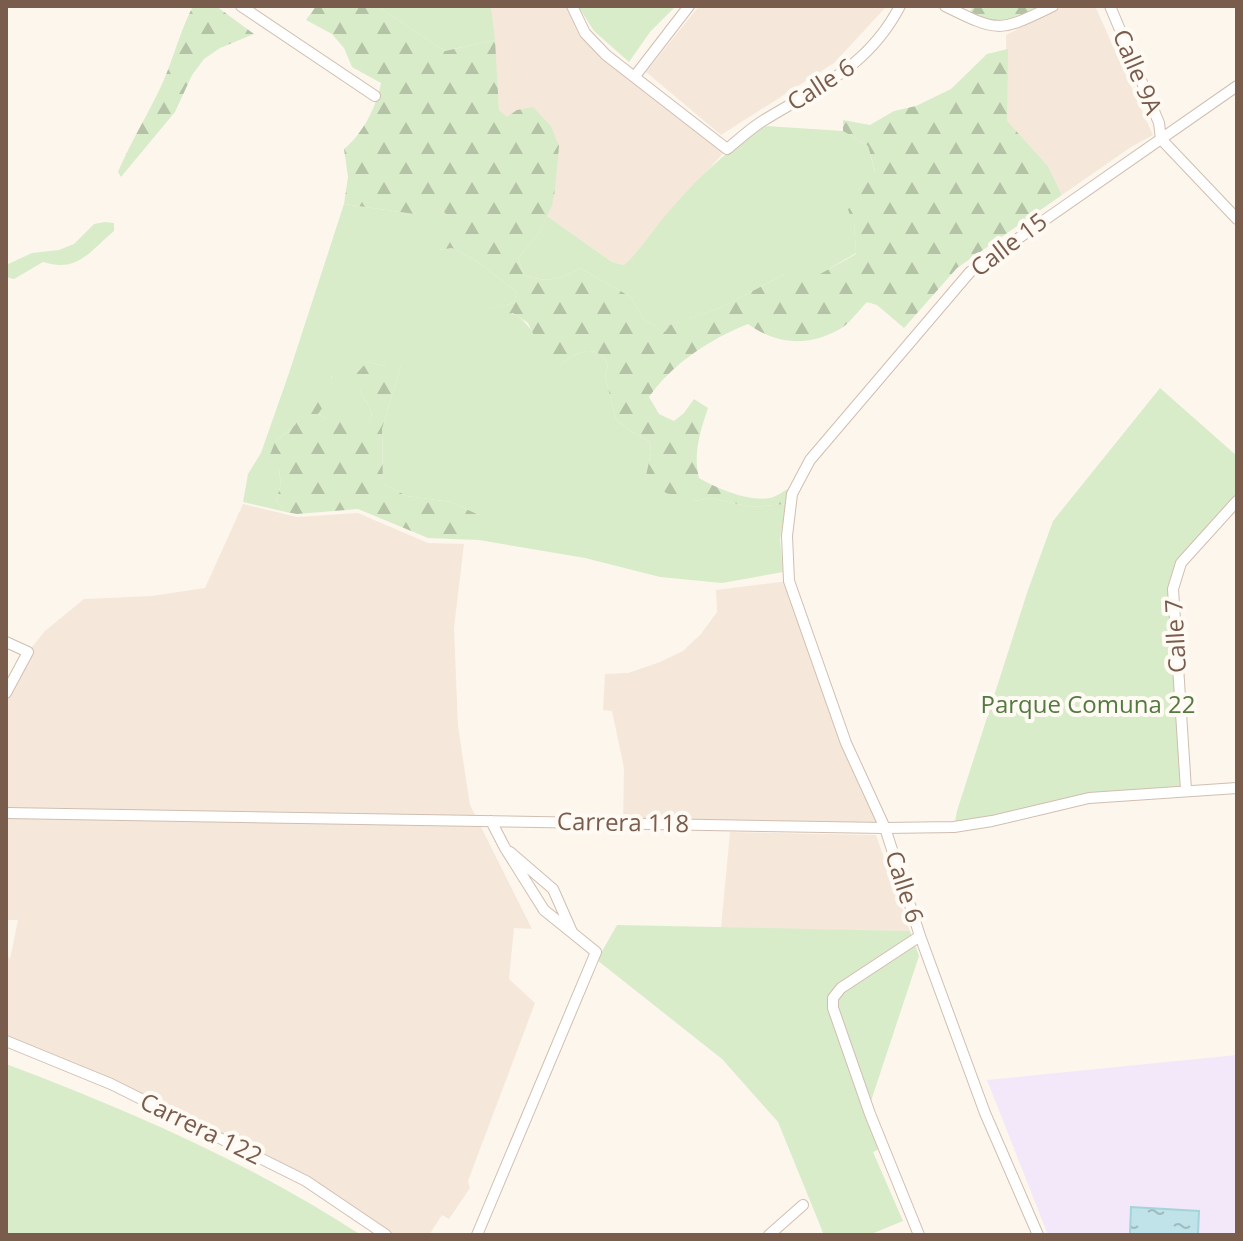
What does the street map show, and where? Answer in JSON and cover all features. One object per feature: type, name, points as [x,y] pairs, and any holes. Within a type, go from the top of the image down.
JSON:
[{"type":"street","points":[[241,6],[375,96]]},
{"type":"street","points":[[572,6],[585,33],[606,55],[635,76],[689,6]]},
{"type":"street","name":"Calle 6","points":[[635,76],[727,149],[759,123],[814,92],[859,60],[890,26],[900,6]]},
{"type":"street","points":[[945,6],[995,27],[1012,26],[1053,6]]},
{"type":"street","name":"Calle 9A","points":[[1110,6],[1159,123],[1161,139]]},
{"type":"street","name":"Calle 15","points":[[787,536],[792,494],[810,460],[970,272],[1237,86]]},
{"type":"street","points":[[1161,139],[1237,219]]},
{"type":"street","name":"Calle 7","points":[[1186,790],[1172,598],[1175,576],[1181,563],[1237,501]]},
{"type":"street","name":"Calle 6","points":[[787,536],[789,581],[802,621],[846,743],[885,828],[920,936],[985,1113],[1038,1235]]},
{"type":"street","points":[[6,642],[28,652],[6,693]]},
{"type":"street","name":"Carrera 118","points":[[6,813],[954,827],[1089,798],[1237,788]]},
{"type":"street","points":[[477,1235],[596,952],[544,910],[491,821]]},
{"type":"street","points":[[505,848],[553,889],[572,934]]},
{"type":"street","points":[[919,1235],[870,1114],[833,1008],[833,998],[841,988],[920,936]]},
{"type":"street","name":"Carrera 122","points":[[6,1041],[111,1084],[306,1181],[386,1235]]},
{"type":"street","points":[[769,1235],[803,1205]]},
{"type":"shaded area","points":[[491,6],[572,6],[585,33],[727,149],[624,265],[612,262],[547,216],[552,206],[507,118],[499,110]]},
{"type":"shaded area","points":[[699,6],[887,6],[834,63],[721,135],[646,72]]},
{"type":"shaded area","points":[[1064,6],[1095,6],[1153,135],[1062,195],[1048,166],[1007,122],[1006,35]]},
{"type":"shaded area","points":[[243,504],[297,517],[358,513],[428,543],[464,544],[454,628],[458,726],[470,805],[532,929],[514,928],[509,979],[535,1003],[468,1181],[470,1188],[449,1219],[442,1215],[429,1235],[386,1235],[342,1203],[111,1084],[6,1041],[6,953],[10,959],[18,920],[6,920],[6,693],[28,652],[45,631],[84,599],[152,596],[205,588]]},
{"type":"shaded area","points":[[789,581],[885,828],[623,823],[624,768],[612,711],[603,710],[605,674],[628,673],[683,651],[717,612],[716,590]]},
{"type":"shaded area","points":[[730,832],[876,835],[910,931],[721,928]]},
{"type":"shaded area","points":[[1237,1055],[1237,1235],[1048,1235],[987,1080]]},
{"type":"green space","points":[[193,6],[216,6],[254,34],[220,48],[204,59],[192,75],[175,112],[121,177],[118,172],[163,82]]},
{"type":"green space","points":[[316,6],[377,6],[445,51],[495,40],[499,110],[507,117],[517,110],[533,107],[551,126],[559,146],[552,206],[539,233],[518,258],[524,275],[553,279],[580,268],[631,297],[644,320],[665,332],[670,325],[720,308],[785,274],[820,274],[856,254],[854,223],[848,210],[858,190],[875,171],[868,146],[843,131],[843,120],[870,125],[894,111],[916,106],[951,89],[987,54],[1008,49],[1007,121],[1048,166],[1062,195],[957,268],[904,328],[877,305],[867,302],[844,326],[816,339],[781,340],[748,324],[706,345],[680,363],[649,397],[659,414],[674,421],[694,399],[708,408],[697,451],[699,478],[723,490],[752,498],[770,498],[788,489],[786,504],[751,507],[710,498],[694,501],[666,493],[646,475],[650,442],[616,419],[605,376],[608,365],[603,357],[591,351],[571,357],[559,366],[547,363],[528,323],[513,313],[490,317],[489,309],[514,303],[517,292],[475,260],[452,248],[438,250],[434,227],[447,215],[440,208],[414,214],[344,204],[348,177],[344,149],[368,119],[381,83],[352,67],[344,48],[332,34],[306,20]]},
{"type":"green space","points":[[377,6],[491,6],[495,40],[445,51]]},
{"type":"green space","points":[[578,6],[676,6],[650,32],[629,62],[594,31]]},
{"type":"green space","points":[[973,6],[1053,6],[1012,26],[967,17]]},
{"type":"green space","points":[[766,126],[843,131],[868,146],[875,172],[858,190],[854,223],[856,253],[820,274],[785,274],[720,308],[671,325],[666,333],[644,320],[631,297],[580,268],[553,279],[524,275],[518,258],[539,233],[547,216],[612,262],[624,265],[696,182],[722,157]]},
{"type":"green space","points":[[344,204],[414,214],[439,207],[447,215],[438,250],[452,248],[475,260],[517,292],[514,303],[490,309],[521,319],[559,366],[585,352],[591,351],[603,357],[608,365],[605,376],[616,419],[650,442],[646,475],[694,501],[710,498],[751,507],[786,504],[780,539],[783,572],[722,583],[660,577],[585,558],[479,540],[479,515],[451,502],[407,496],[383,484],[382,429],[401,366],[367,362],[360,390],[372,413],[369,425],[327,419],[318,414],[332,376],[315,386],[295,425],[275,442],[281,484],[276,501],[286,512],[243,502],[248,474],[261,453]]},
{"type":"green space","points":[[114,223],[114,231],[83,258],[65,265],[43,262],[14,279],[6,277],[6,265],[32,253],[59,250],[74,244],[94,224]]},
{"type":"green space","points":[[367,362],[401,366],[382,429],[383,484],[407,496],[451,502],[479,515],[479,540],[428,538],[358,509],[297,514],[286,512],[276,501],[281,484],[279,469],[268,460],[275,442],[295,425],[314,386],[331,375],[332,394],[318,414],[327,419],[345,412],[369,424],[372,413],[360,390],[357,373]]},
{"type":"green space","name":"Parque Comuna 22","points":[[1160,388],[1237,456],[1237,501],[1175,576],[1186,790],[1089,798],[954,827],[1028,590],[1053,521]]},
{"type":"green space","points":[[617,925],[910,931],[919,956],[869,1107],[885,1146],[873,1152],[903,1221],[869,1235],[824,1235],[778,1122],[722,1059],[597,960]]},
{"type":"green space","points":[[6,1064],[97,1100],[233,1161],[361,1235],[6,1235]]},
{"type":"water","points":[[1131,1207],[1199,1211],[1198,1235],[1130,1234]]}]
